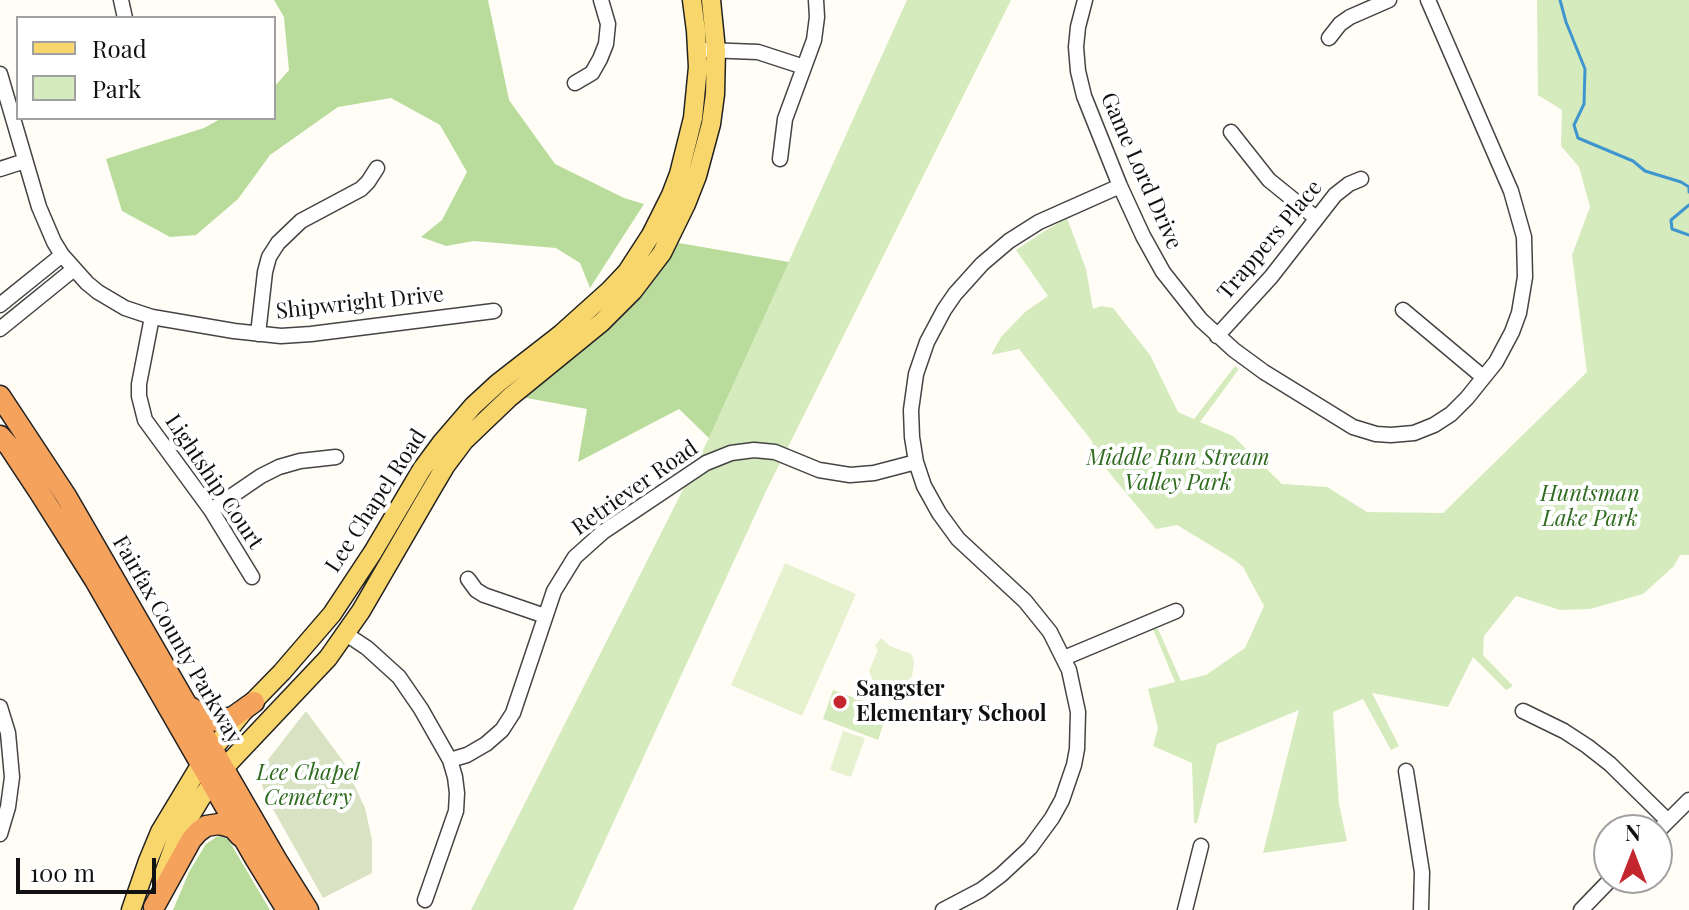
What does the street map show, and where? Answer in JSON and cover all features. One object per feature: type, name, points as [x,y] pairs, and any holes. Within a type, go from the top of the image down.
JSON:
[{"type":"highway","name":"Fairfax County Parkway","points":[[0,396],[66,496],[184,700],[207,757]]},
{"type":"highway","name":"Fairfax County Parkway","points":[[0,436],[40,493],[218,776],[308,910]]},
{"type":"highway","points":[[184,700],[202,717],[216,721],[233,717],[254,702]]},
{"type":"highway","name":"Fairfax County Parkway","points":[[218,776],[244,840],[287,910]]},
{"type":"highway","points":[[153,909],[198,832],[206,826],[219,824],[233,828],[244,840]]},
{"type":"main road","name":"Lee Chapel Road","points":[[131,910],[160,832],[207,757],[332,614],[442,442],[465,415],[602,322],[633,291],[662,253],[686,204],[706,146],[715,94],[707,50],[692,0]]},
{"type":"main road","name":"Lee Chapel Road","points":[[707,50],[711,0]]},
{"type":"main road","name":"Lee Chapel Road","points":[[153,909],[176,840],[190,813],[218,776],[301,688],[346,634],[446,465],[504,390]]},
{"type":"street","points":[[575,83],[592,73],[606,44],[608,24],[601,0]]},
{"type":"street","points":[[780,159],[785,119],[817,27],[816,0]]},
{"type":"street","name":"Game Lord Drive","points":[[1085,0],[1076,36],[1080,81],[1090,115],[1120,186],[1163,272],[1193,312],[1217,336],[1264,372],[1353,427],[1376,434],[1405,434],[1434,425],[1451,414],[1504,348],[1519,313],[1525,277],[1524,237],[1511,191],[1428,0]]},
{"type":"street","points":[[1329,38],[1350,17],[1389,0]]},
{"type":"street","points":[[707,50],[758,52],[804,67]]},
{"type":"street","name":"Shipwright Drive","points":[[0,74],[13,98]]},
{"type":"street","name":"Shipwright Drive","points":[[17,120],[25,161],[44,222],[62,255],[98,292],[137,313],[281,336],[494,311]]},
{"type":"street","points":[[1231,132],[1269,180],[1316,218]]},
{"type":"street","points":[[0,169],[25,161]]},
{"type":"street","points":[[258,334],[265,272],[269,257],[278,243],[301,221],[361,189],[377,168]]},
{"type":"street","name":"Trappers Place","points":[[1217,336],[1271,277],[1342,188],[1361,179]]},
{"type":"street","points":[[947,909],[981,890],[1013,864],[1042,833],[1062,800],[1074,765],[1078,731],[1075,694],[1064,658],[1050,632],[1038,616],[948,527],[924,486],[916,462],[911,423],[916,374],[939,318],[955,294],[982,264],[1025,231],[1055,214],[1120,186]]},
{"type":"street","points":[[0,305],[62,255]]},
{"type":"street","points":[[0,329],[74,269]]},
{"type":"street","points":[[1403,310],[1483,377]]},
{"type":"street","name":"Lightship Court","points":[[152,317],[139,384],[142,411],[151,430],[211,510],[252,577]]},
{"type":"street","name":"Retriever Road","points":[[450,760],[478,750],[507,723],[519,699],[554,591],[575,557],[590,542],[680,480],[719,456],[742,451],[785,455],[819,470],[850,475],[874,473],[916,462]]},
{"type":"street","points":[[211,510],[279,467],[336,457]]},
{"type":"street","points":[[468,579],[476,590],[488,597],[545,616]]},
{"type":"street","points":[[1064,658],[1176,611]]},
{"type":"street","points":[[346,634],[399,677],[450,760],[456,785],[456,811],[425,900]]},
{"type":"street","points":[[0,707],[10,744],[12,777],[0,834]]},
{"type":"street","points":[[1523,711],[1564,731],[1610,764],[1652,814]]},
{"type":"street","points":[[1406,771],[1422,872],[1421,910]]},
{"type":"street","points":[[1673,815],[1689,800]]},
{"type":"street","points":[[1185,910],[1201,846]]},
{"type":"street","points":[[1581,910],[1596,894]]},
{"type":"green space","points":[[274,0],[488,0],[509,100],[555,164],[624,198],[644,204],[590,288],[580,263],[556,248],[474,241],[446,246],[421,237],[442,220],[467,172],[440,125],[391,98],[338,107],[270,155],[238,199],[196,235],[170,237],[122,211],[106,159],[204,128],[218,120],[276,120],[276,85],[289,70],[284,17]]},
{"type":"green space","points":[[907,0],[1011,0],[768,487],[573,910],[471,910],[709,438]]},
{"type":"green space","points":[[1537,0],[1689,0],[1689,555],[1680,555],[1674,566],[1643,594],[1590,609],[1560,610],[1516,596],[1484,636],[1483,655],[1513,686],[1506,690],[1473,657],[1448,707],[1372,693],[1399,746],[1391,750],[1363,699],[1333,712],[1339,804],[1347,841],[1263,853],[1299,710],[1217,744],[1197,823],[1194,823],[1192,763],[1153,746],[1158,728],[1148,689],[1175,682],[1153,629],[1158,629],[1181,681],[1206,675],[1245,648],[1264,606],[1243,567],[1233,559],[1177,525],[1156,529],[1097,458],[1092,441],[1019,349],[991,355],[1001,337],[1025,312],[1048,296],[1016,250],[1067,218],[1086,269],[1093,309],[1101,306],[1113,308],[1150,355],[1178,412],[1194,419],[1235,366],[1239,369],[1200,422],[1233,436],[1282,484],[1327,487],[1367,512],[1443,513],[1587,372],[1572,255],[1590,207],[1579,167],[1561,146],[1562,110],[1538,95]]},
{"type":"green space","points":[[679,243],[789,262],[709,438],[679,409],[578,462],[587,409],[521,397],[618,321]]},
{"type":"green space","points":[[785,563],[856,594],[802,716],[731,685]]},
{"type":"green space","points":[[881,638],[913,658],[912,677],[900,687],[883,687],[873,681],[869,671],[878,650],[875,646]]},
{"type":"green space","points":[[833,690],[888,710],[878,740],[823,719]]},
{"type":"green space","name":"Lee Chapel Cemetery","points":[[306,711],[343,761],[365,808],[372,840],[372,873],[323,898],[265,795],[259,775]]},
{"type":"green space","points":[[843,731],[865,738],[851,777],[830,770]]},
{"type":"green space","points":[[218,836],[228,839],[270,910],[173,910],[189,872],[206,844]]},
{"type":"waterway","points":[[1560,0],[1585,69],[1584,104],[1574,125],[1578,138],[1633,161],[1645,171],[1681,182],[1689,187],[1689,192]]},
{"type":"waterway","points":[[1689,205],[1671,220],[1672,229],[1689,235]]},
{"type":"place","name":"Sangster Elementary School","points":[[840,702]]},
{"type":"park label","name":"Middle Run Stream Valley Park","points":[[1178,470]]},
{"type":"park label","name":"Huntsman Lake Park","points":[[1590,506]]}]
